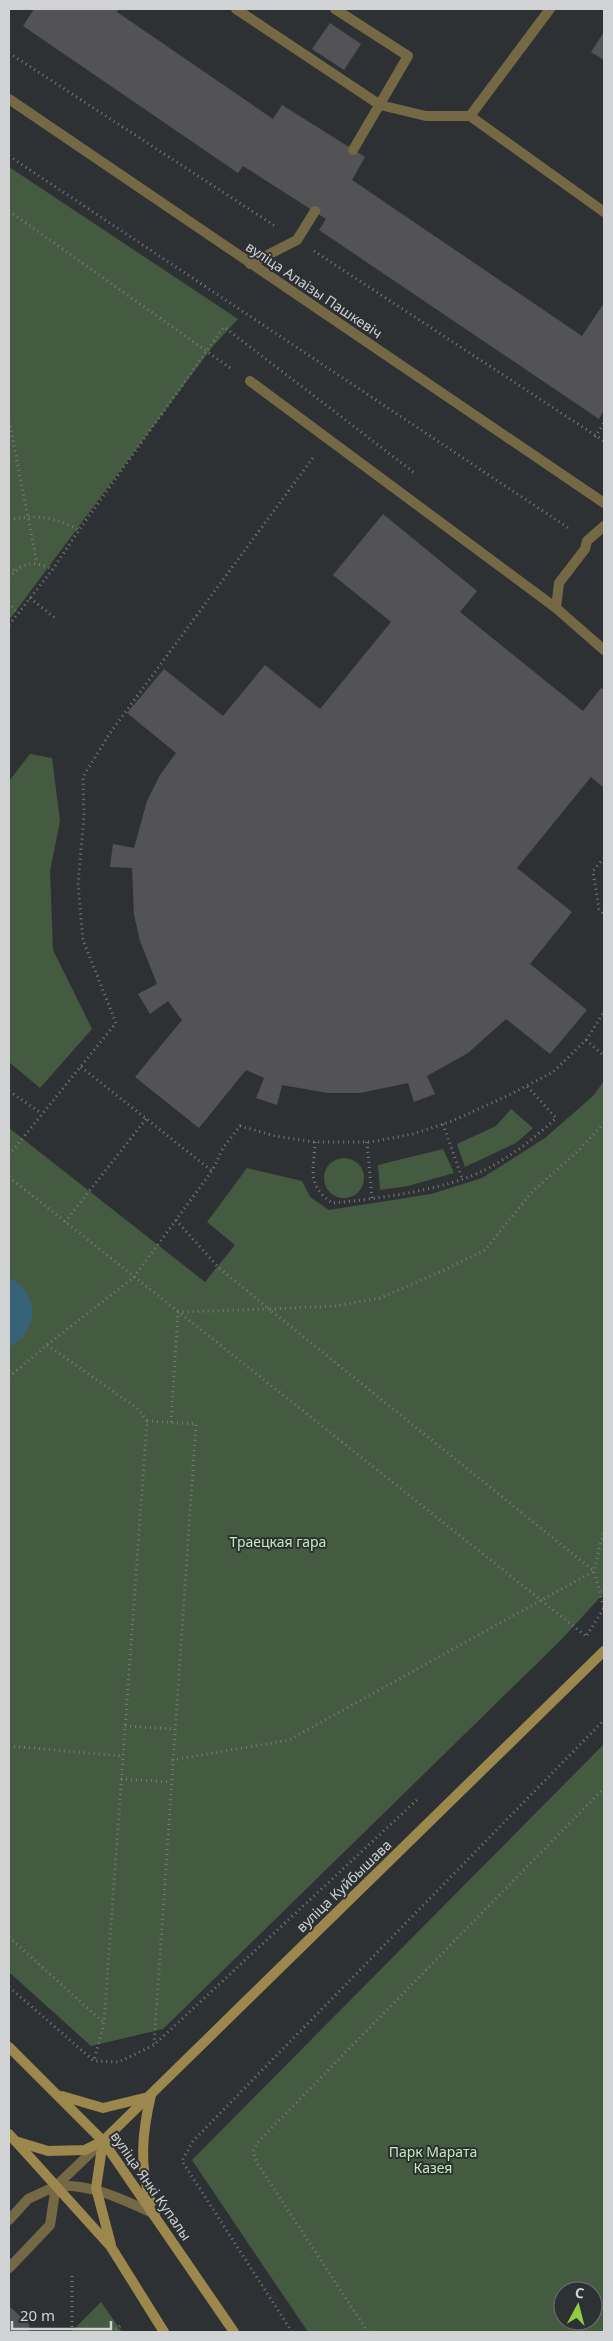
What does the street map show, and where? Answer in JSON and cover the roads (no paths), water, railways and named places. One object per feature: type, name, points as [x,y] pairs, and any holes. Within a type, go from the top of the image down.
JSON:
[{"type":"main road","name":"вуліца Куйбышава","points":[[103,2141],[604,1651]]},
{"type":"main road","name":"вуліца Янкі Купалы","points":[[9,2047],[103,2141],[155,2214],[234,2332]]},
{"type":"main road","points":[[57,2095],[103,2108],[138,2101],[152,2094]]},
{"type":"main road","points":[[152,2094],[144,2124],[142,2156],[145,2184],[155,2214]]},
{"type":"main road","points":[[12,2138],[48,2151],[86,2150],[103,2141]]},
{"type":"main road","points":[[12,2138],[111,2247],[164,2332]]},
{"type":"main road","points":[[103,2141],[96,2188],[111,2247]]},
{"type":"street","points":[[236,9],[380,105],[426,116],[470,116],[604,212]]},
{"type":"street","points":[[335,9],[408,56],[353,150]]},
{"type":"street","points":[[470,116],[550,9]]},
{"type":"street","name":"вуліца Алаізы Пашкевіч","points":[[9,100],[604,503]]},
{"type":"street","points":[[250,264],[297,240],[315,211]]},
{"type":"street","points":[[250,381],[556,608],[604,650]]},
{"type":"street","points":[[556,608],[559,583],[585,549],[587,541],[604,526]]},
{"type":"street","points":[[9,2220],[28,2199],[56,2186],[103,2141]]},
{"type":"street","points":[[56,2186],[76,2185],[96,2188],[155,2214]]},
{"type":"street","points":[[9,2268],[50,2225],[56,2186]]},
{"type":"water","points":[[9,1278],[19,1284],[27,1293],[31,1302],[32,1312],[31,1323],[26,1332],[19,1341],[9,1347]]},
{"type":"park label","name":"Траецкая гара","points":[[278,1542]]},
{"type":"park label","name":"Парк Марата Казея","points":[[433,2160]]}]
